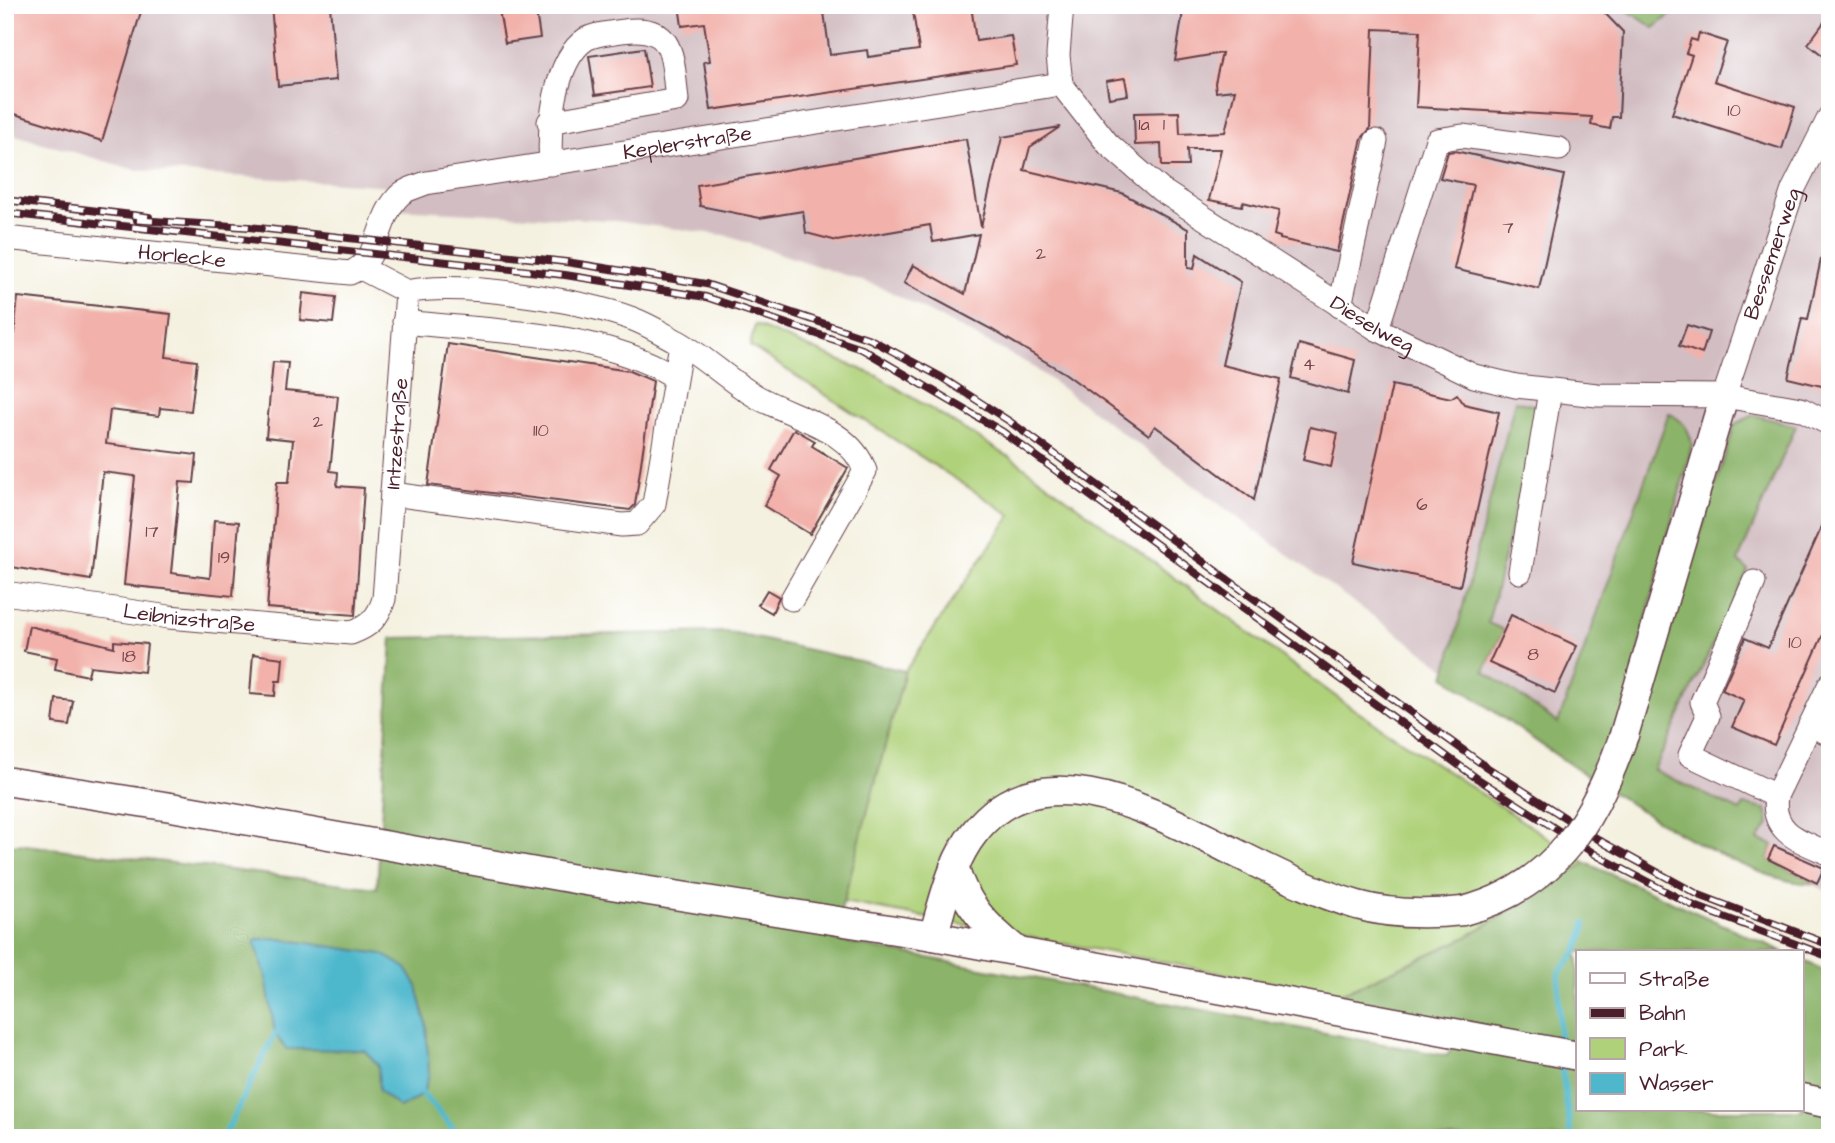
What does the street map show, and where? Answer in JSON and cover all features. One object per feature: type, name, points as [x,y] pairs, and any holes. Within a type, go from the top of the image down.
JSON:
[{"type":"main road","points":[[933,936],[954,867],[974,833],[1004,805],[1027,796],[1074,791],[1101,795],[1168,820],[1244,857],[1357,905],[1412,914],[1463,911],[1511,894],[1531,881],[1568,847],[1597,802],[1623,735],[1724,396]]},
{"type":"main road","points":[[5,781],[171,807],[586,881],[933,936],[1576,1056]]},
{"type":"main road","points":[[954,867],[961,892],[974,912],[1018,951]]},
{"type":"main road","points":[[1804,1098],[1830,1104]]},
{"type":"street","points":[[1061,84],[1058,55],[1062,5]]},
{"type":"street","points":[[549,122],[677,100],[672,54],[664,39],[654,31],[642,28],[586,40],[576,49],[564,73],[549,122],[551,164]]},
{"type":"street","name":"Keplerstraße","points":[[361,268],[371,254],[388,211],[401,193],[426,183],[1061,84]]},
{"type":"street","name":"Dieselweg","points":[[1061,84],[1108,144],[1139,174],[1377,329],[1474,376],[1550,391],[1724,396],[1801,409],[1830,424]]},
{"type":"street","name":"Bessemerweg","points":[[1724,396],[1793,190],[1830,116]]},
{"type":"street","points":[[1377,329],[1437,140],[1462,136],[1559,149]]},
{"type":"street","points":[[1340,306],[1376,141]]},
{"type":"street","name":"Horlecke","points":[[5,238],[350,273],[361,268]]},
{"type":"street","points":[[361,268],[407,292],[432,287],[542,298],[634,320],[681,344],[758,397],[823,427],[859,453],[865,471],[792,599]]},
{"type":"street","name":"Intzestraße","points":[[371,623],[379,615],[384,599],[407,292]]},
{"type":"street","points":[[404,322],[585,342],[657,366],[674,376]]},
{"type":"street","points":[[391,494],[637,524],[654,504],[681,344]]},
{"type":"street","points":[[1520,572],[1550,391]]},
{"type":"street","points":[[1754,582],[1702,702],[1708,716],[1690,755],[1776,796]]},
{"type":"street","name":"Leibnizstraße","points":[[5,593],[169,617],[338,632],[351,633],[371,623]]},
{"type":"street","points":[[1830,684],[1820,730],[1776,796],[1774,807],[1780,827],[1788,835],[1830,854]]},
{"type":"shaded area","points":[[5,5],[1620,5],[1654,27],[1683,5],[1830,5],[1830,893],[1627,798],[1310,571],[1029,364],[883,288],[724,235],[607,220],[395,209],[390,186],[135,170],[5,132]]},
{"type":"green space","points":[[1620,5],[1683,5],[1654,28]]},
{"type":"green space","points":[[755,325],[877,376],[1019,463],[1346,704],[1586,863],[1465,938],[1338,995],[843,902],[905,671],[1011,515],[750,346]]},
{"type":"green space","points":[[1515,401],[1540,407],[1488,623],[1504,630],[1484,671],[1558,723],[1669,413],[1682,422],[1689,434],[1692,444],[1641,639],[1635,741],[1735,424],[1754,415],[1796,426],[1738,561],[1748,570],[1654,770],[1740,811],[1744,805],[1766,809],[1769,824],[1758,840],[1773,845],[1768,859],[1817,883],[1780,879],[1734,861],[1682,835],[1574,767],[1445,677]]},
{"type":"green space","points":[[728,632],[905,671],[833,940],[1447,1056],[1459,1034],[1314,1006],[1465,938],[1586,863],[1780,950],[1576,950],[1576,1112],[1804,1112],[1804,961],[1830,973],[1830,1138],[5,1138],[5,847],[18,844],[377,888],[392,638]]},
{"type":"water","points":[[273,938],[382,954],[405,967],[417,986],[426,1022],[429,1074],[423,1094],[400,1108],[379,1091],[378,1065],[364,1050],[286,1049],[275,1034],[266,977],[254,940]]},
{"type":"building","points":[[5,5],[143,5],[102,141],[5,111]]},
{"type":"building","points":[[271,5],[330,5],[336,80],[278,86]]},
{"type":"building","points":[[498,5],[535,5],[540,38],[505,43]]},
{"type":"building","points":[[679,5],[823,5],[830,55],[867,50],[868,57],[919,50],[912,5],[971,5],[976,41],[1011,36],[1016,65],[711,110],[704,62],[710,61],[704,23],[682,26]]},
{"type":"building","points":[[1184,5],[1597,5],[1623,32],[1619,117],[1612,117],[1610,129],[1591,125],[1592,117],[1416,107],[1420,31],[1374,29],[1370,129],[1362,138],[1337,252],[1280,239],[1274,235],[1279,211],[1243,202],[1242,206],[1209,200],[1221,149],[1187,149],[1188,166],[1162,166],[1161,144],[1135,145],[1134,113],[1179,112],[1180,134],[1225,132],[1235,90],[1216,92],[1215,83],[1222,53],[1175,61]]},
{"type":"building","points":[[1830,14],[1830,61],[1808,44]]},
{"type":"building","points":[[1699,33],[1727,42],[1714,81],[1795,107],[1782,149],[1672,114],[1692,55],[1686,53],[1691,39],[1697,41]]},
{"type":"building","points":[[644,48],[650,87],[595,95],[589,56]]},
{"type":"building","points":[[1125,78],[1128,95],[1109,98],[1106,81]]},
{"type":"building","points":[[1060,127],[1030,147],[1024,170],[1122,193],[1188,229],[1188,268],[1194,269],[1197,254],[1241,282],[1222,365],[1281,379],[1254,500],[1155,426],[1149,435],[1066,374],[991,329],[904,283],[913,265],[965,294],[979,234],[933,242],[930,225],[837,241],[806,233],[803,211],[760,218],[700,206],[697,185],[966,139],[981,227],[1002,137]]},
{"type":"building","points":[[1455,151],[1564,175],[1539,289],[1454,269],[1473,185],[1440,178],[1448,152]]},
{"type":"building","points":[[1823,250],[1830,250],[1830,388],[1788,378],[1802,318],[1808,319]]},
{"type":"building","points":[[303,293],[336,297],[333,323],[300,320]]},
{"type":"building","points":[[18,297],[171,314],[166,357],[197,361],[191,411],[160,408],[159,416],[110,410],[106,444],[197,455],[194,483],[180,482],[171,573],[210,578],[214,520],[239,522],[233,596],[124,585],[135,476],[103,472],[91,580],[5,566],[8,392],[5,332],[14,333]]},
{"type":"building","points":[[1687,325],[1709,332],[1702,354],[1679,346]]},
{"type":"building","points":[[448,344],[629,371],[653,381],[635,505],[630,510],[428,485]]},
{"type":"building","points":[[1299,344],[1355,360],[1348,394],[1291,378]]},
{"type":"building","points":[[273,362],[288,363],[285,391],[338,396],[330,471],[338,472],[337,486],[364,488],[355,615],[267,608],[277,482],[289,482],[293,440],[266,437]]},
{"type":"building","points":[[1392,385],[1451,398],[1457,394],[1464,404],[1499,412],[1460,586],[1353,562]]},
{"type":"building","points":[[1310,427],[1338,433],[1331,467],[1303,460]]},
{"type":"building","points":[[794,429],[815,441],[812,446],[848,468],[810,534],[764,506],[781,476],[771,470]]},
{"type":"building","points":[[1830,508],[1830,619],[1774,745],[1732,727],[1744,700],[1722,690],[1745,638],[1768,648]]},
{"type":"building","points":[[767,590],[779,597],[772,613],[758,605]]},
{"type":"building","points":[[1511,615],[1577,646],[1555,693],[1489,663]]},
{"type":"building","points":[[29,626],[114,647],[114,641],[147,644],[144,672],[90,666],[88,676],[55,669],[57,658],[24,651]]},
{"type":"building","points":[[253,654],[283,658],[281,681],[276,681],[275,696],[250,694]]},
{"type":"building","points":[[56,699],[73,701],[69,725],[53,723]]},
{"type":"building","points":[[1774,846],[1824,868],[1817,883],[1768,859]]},
{"type":"waterway","points":[[1577,950],[1585,923]]},
{"type":"waterway","points":[[1559,1046],[1559,972],[1576,951]]},
{"type":"waterway","points":[[223,1138],[275,1034]]},
{"type":"waterway","points":[[1561,1060],[1571,1138]]},
{"type":"waterway","points":[[423,1094],[461,1138]]},
{"type":"railway","points":[[5,200],[149,217]]},
{"type":"railway","points":[[5,213],[565,275],[706,297],[862,349],[1003,432],[1475,777],[1598,856],[1692,905],[1830,957]]},
{"type":"railway","points":[[137,220],[249,227],[566,262],[706,284],[870,339],[941,377],[1009,421],[1485,766],[1604,843],[1699,895],[1830,945]]}]
